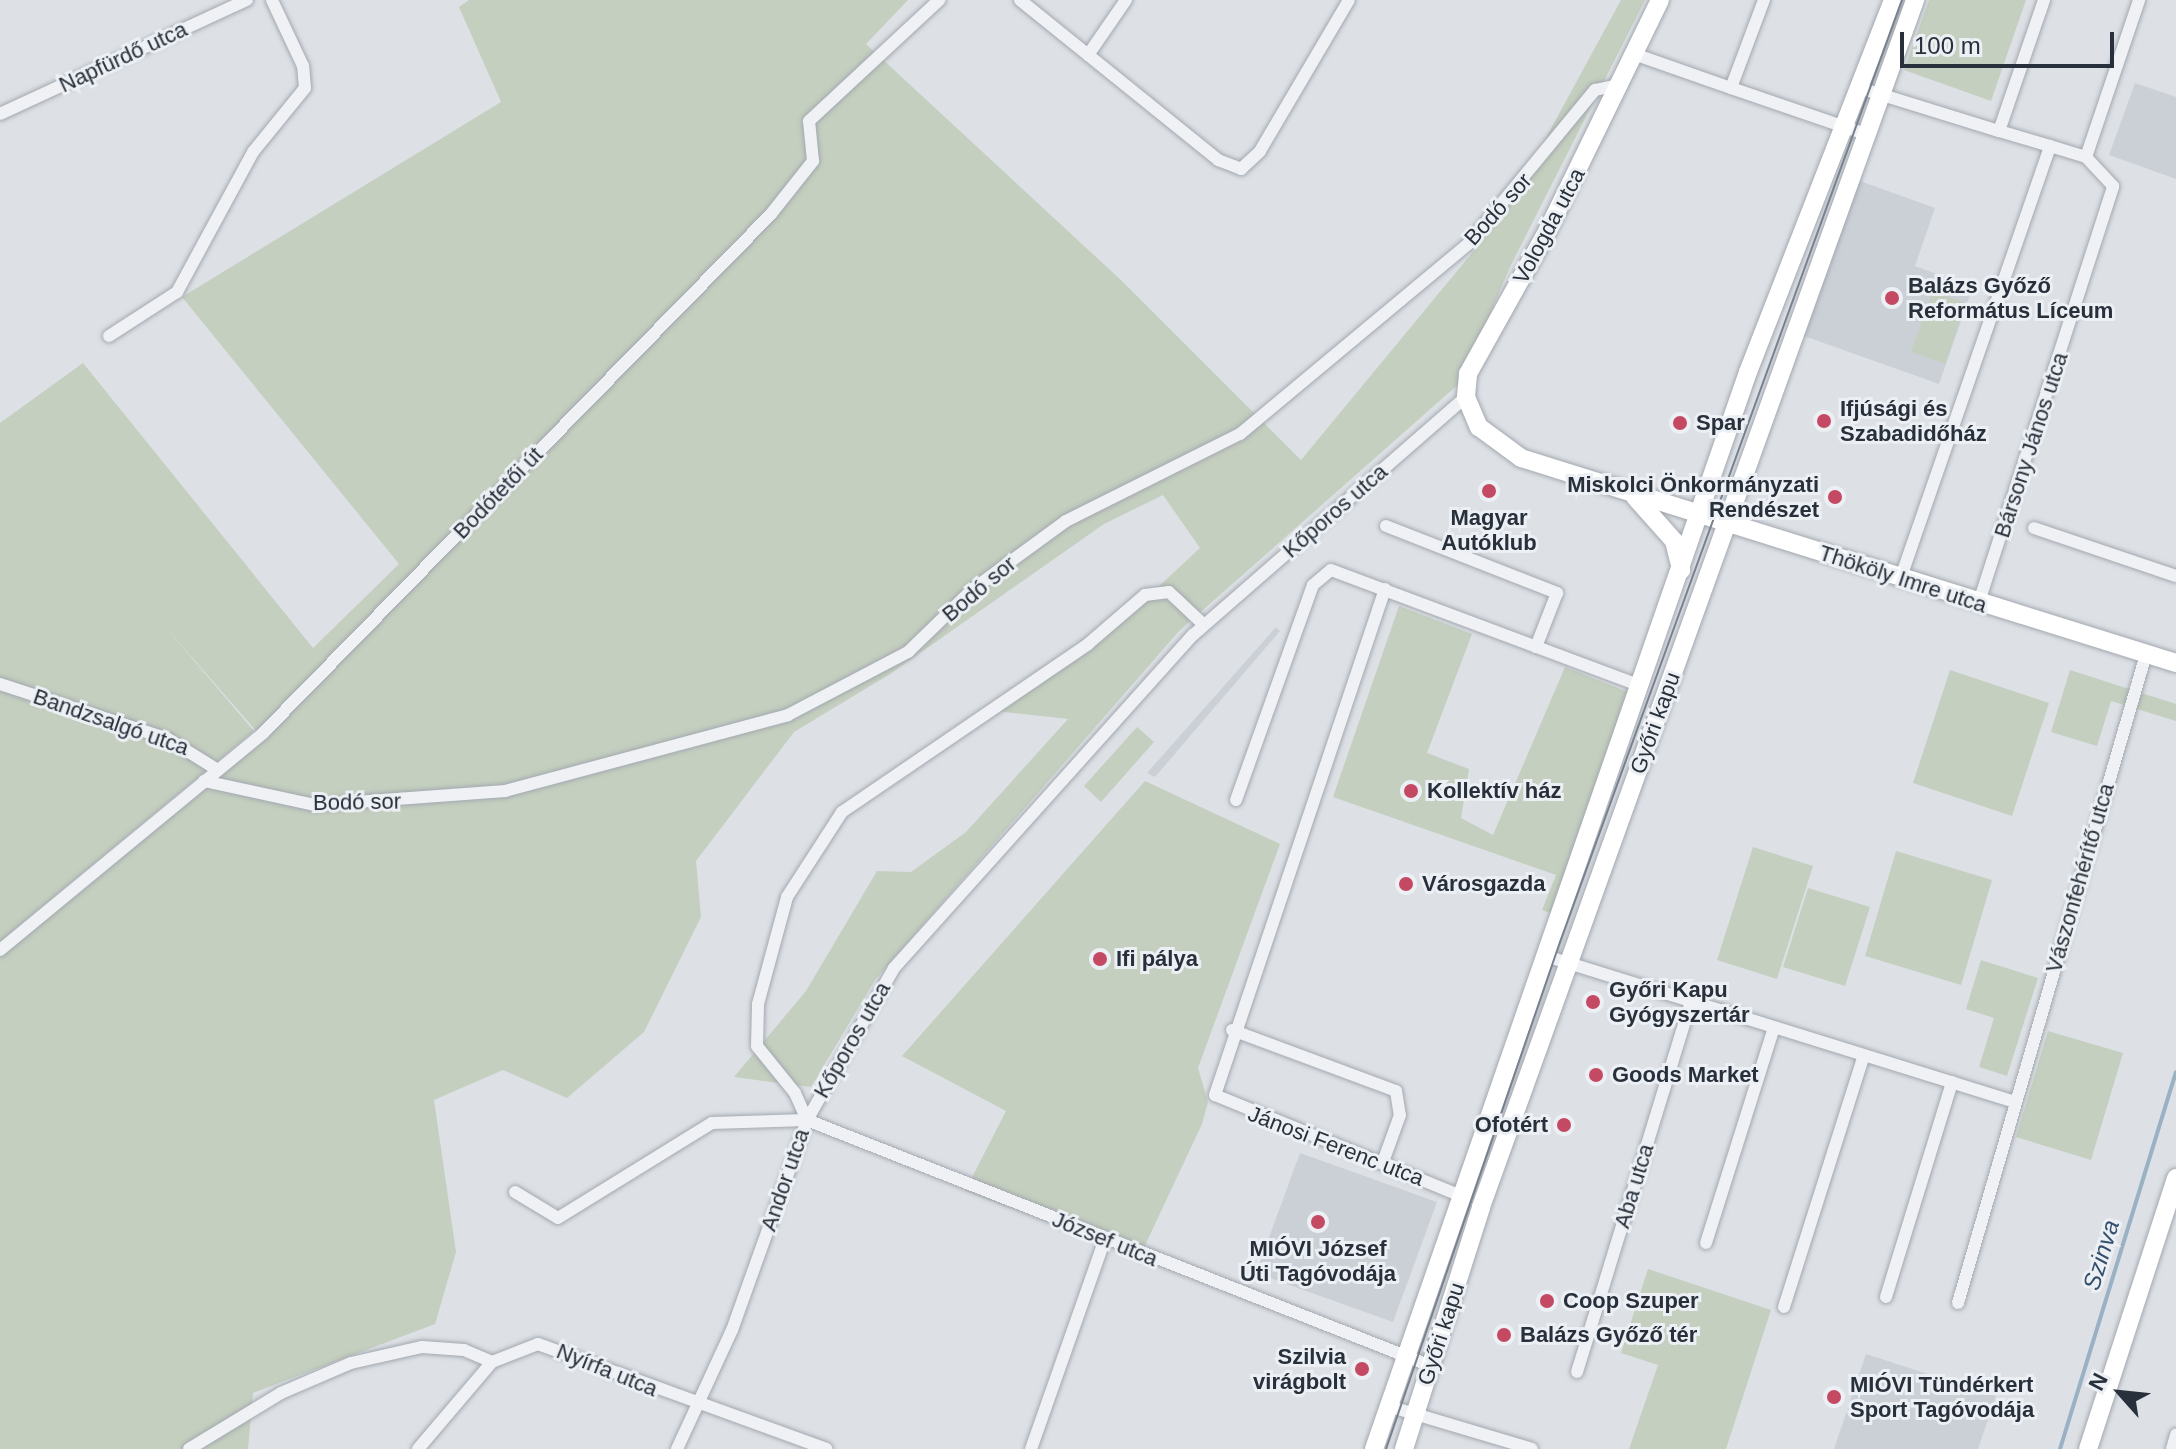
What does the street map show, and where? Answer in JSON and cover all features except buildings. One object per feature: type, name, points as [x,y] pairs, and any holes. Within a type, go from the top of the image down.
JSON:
[{"type":"street","name":"Napfürdő utca","points":[[0,114],[247,0]]},
{"type":"street","points":[[109,336],[177,292],[253,152],[305,88],[303,66],[272,0]]},
{"type":"street","name":"Bodótetői út","points":[[0,950],[263,733],[771,214],[813,161],[809,121],[939,0]]},
{"type":"street","points":[[1020,0],[1218,160],[1241,169],[1260,151],[1349,0]]},
{"type":"street","points":[[1088,55],[1126,0]]},
{"type":"street","name":"Vologda utca","points":[[1466,397],[1468,374],[1660,0]]},
{"type":"street","points":[[1731,88],[1764,0]]},
{"type":"street","name":"Győri kapu","points":[[1374,1449],[1459,1195],[1641,686],[1748,372],[1893,0]]},
{"type":"street","name":"Győri kapu","points":[[1404,1449],[1568,963],[1915,0]]},
{"type":"street","points":[[1999,131],[2044,0]]},
{"type":"street","points":[[1860,88],[2086,157],[2139,0]]},
{"type":"street","points":[[1634,54],[1865,134]]},
{"type":"street","name":"Bodó sor","points":[[204,781],[315,805],[505,791],[788,715],[908,652],[973,589],[1066,521],[1240,434],[1468,244],[1595,90],[1619,85]]},
{"type":"street","points":[[1901,577],[2050,146]]},
{"type":"street","name":"Bársony János utca","points":[[1978,605],[2113,186],[2086,157]]},
{"type":"street","name":"Thököly Imre utca","points":[[1466,397],[1479,427],[1521,458],[1901,577],[1978,605],[2176,663]]},
{"type":"street","name":"Kőporos utca","points":[[807,1120],[894,968],[1204,625],[1466,397]]},
{"type":"street","points":[[1631,493],[1674,541],[1681,570]]},
{"type":"street","name":"Kőporos utca","points":[[1386,526],[1557,593],[1536,647]]},
{"type":"street","points":[[2034,528],[2176,576]]},
{"type":"street","name":"Kőporos utca","points":[[1236,800],[1313,585],[1331,570],[1641,686]]},
{"type":"street","points":[[1383,1162],[1400,1115],[1396,1091],[1232,1030],[1385,589]]},
{"type":"street","name":"Kőporos utca","points":[[807,1120],[795,1093],[757,1046],[758,1004],[787,897],[842,812],[1088,644],[1145,595],[1169,592],[1204,625]]},
{"type":"street","name":"Vászonfehérítő utca","points":[[2016,1102],[2146,654]]},
{"type":"street","name":"Bandzsalgó utca","points":[[0,684],[168,739],[216,769]]},
{"type":"street","points":[[1546,956],[2016,1102],[1958,1303]]},
{"type":"street","name":"Aba utca","points":[[1577,1372],[1691,1001]]},
{"type":"street","points":[[1706,1243],[1774,1027]]},
{"type":"street","name":"Jánosi Ferenc utca","points":[[1232,1030],[1215,1095],[1459,1195]]},
{"type":"street","points":[[1784,1307],[1864,1055]]},
{"type":"street","points":[[1886,1297],[1952,1082]]},
{"type":"street","name":"Andor utca","points":[[515,1192],[558,1218],[712,1123],[807,1120],[732,1330],[694,1405],[677,1449]]},
{"type":"street","name":"József utca","points":[[807,1120],[1431,1366]]},
{"type":"street","points":[[2088,1449],[2176,1178]]},
{"type":"street","points":[[1031,1449],[1105,1239]]},
{"type":"street","name":"Nyírfa utca","points":[[418,1449],[492,1362],[538,1344],[694,1405],[826,1449]]},
{"type":"street","points":[[189,1449],[281,1393],[351,1363],[422,1347],[464,1350],[492,1362]]},
{"type":"street","points":[[1388,1406],[1532,1449]]},
{"type":"street","points":[[2172,1449],[2176,1435]]},
{"type":"shaded area","points":[[2135,83],[2176,97],[2176,179],[2109,155]]},
{"type":"shaded area","points":[[1860,181],[1935,208],[1915,266],[1973,287],[1939,384],[1804,336]]},
{"type":"shaded area","points":[[1276,627],[1280,631],[1155,777],[1147,773]]},
{"type":"shaded area","points":[[1300,1153],[1437,1202],[1393,1322],[1256,1273]]},
{"type":"shaded area","points":[[1866,1354],[1996,1396],[1978,1449],[1834,1449]]},
{"type":"green space","points":[[469,0],[908,0],[866,44],[1123,282],[1301,460],[1505,213],[1621,0],[1645,0],[1510,267],[1461,382],[1179,631],[875,980],[811,1087],[734,1077],[806,991],[877,871],[911,872],[966,832],[1068,719],[995,711],[1114,628],[1200,548],[1163,495],[1104,524],[890,674],[794,732],[696,861],[701,917],[644,1032],[567,1098],[503,1070],[434,1100],[456,1252],[435,1324],[253,1393],[248,1449],[0,1449],[0,423],[83,363],[313,648],[399,564],[182,297],[501,102],[459,7]],"holes":[[[161,622],[258,733],[2,940],[254,731]]]},
{"type":"green space","points":[[1929,0],[2026,0],[1991,101],[1904,70]]},
{"type":"green space","points":[[1933,291],[1966,303],[1945,364],[1911,352]]},
{"type":"green space","points":[[1399,606],[1472,634],[1427,753],[1469,769],[1461,818],[1493,835],[1565,667],[1638,696],[1553,914],[1542,910],[1556,875],[1333,797]]},
{"type":"green space","points":[[1950,670],[2049,703],[2012,816],[1913,783]]},
{"type":"green space","points":[[2070,670],[2176,704],[2176,721],[2111,701],[2097,746],[2051,732]]},
{"type":"green space","points":[[1137,727],[1154,742],[1101,802],[1084,786]]},
{"type":"green space","points":[[1145,781],[1280,844],[1198,1068],[1208,1102],[1202,1124],[1140,1256],[965,1191],[1006,1111],[902,1056]]},
{"type":"green space","points":[[1753,847],[1813,866],[1777,979],[1717,960]]},
{"type":"green space","points":[[1896,851],[1992,880],[1961,985],[1865,956]]},
{"type":"green space","points":[[1808,888],[1870,907],[1845,986],[1783,967]]},
{"type":"green space","points":[[1981,960],[2038,978],[2007,1076],[1979,1067],[1994,1018],[1966,1009]]},
{"type":"green space","points":[[2048,1031],[2123,1053],[2091,1160],[2016,1137]]},
{"type":"green space","points":[[1648,1269],[1771,1310],[1726,1449],[1629,1449],[1658,1365],[1621,1353]]},
{"type":"waterway","name":"Szinva","points":[[2060,1449],[2176,1072]]},
{"type":"tram line","points":[[1386,1449],[1560,942],[1902,0]]},
{"type":"place","name":"Balázs Győző Református Líceum","points":[[1892,298]]},
{"type":"place","name":"Ifjúsági és Szabadidőház","points":[[1824,421]]},
{"type":"place","name":"Spar","points":[[1680,423]]},
{"type":"place","name":"Magyar Autóklub","points":[[1489,491]]},
{"type":"place","name":"Miskolci Önkormányzati Rendészet","points":[[1835,497]]},
{"type":"place","name":"Kollektív ház","points":[[1411,791]]},
{"type":"place","name":"Városgazda","points":[[1406,884]]},
{"type":"place","name":"Ifi pálya","points":[[1100,959]]},
{"type":"place","name":"Győri Kapu Gyógyszertár","points":[[1593,1002]]},
{"type":"place","name":"Goods Market","points":[[1596,1075]]},
{"type":"place","name":"Ofotért","points":[[1564,1125]]},
{"type":"place","name":"MIÓVI József Úti Tagóvodája","points":[[1318,1222]]},
{"type":"place","name":"Coop Szuper","points":[[1547,1301]]},
{"type":"place","name":"Balázs Győző tér","points":[[1504,1335]]},
{"type":"place","name":"Szilvia virágbolt","points":[[1362,1369]]},
{"type":"place","name":"MIÓVI Tündérkert Sport Tagóvodája","points":[[1834,1397]]}]
